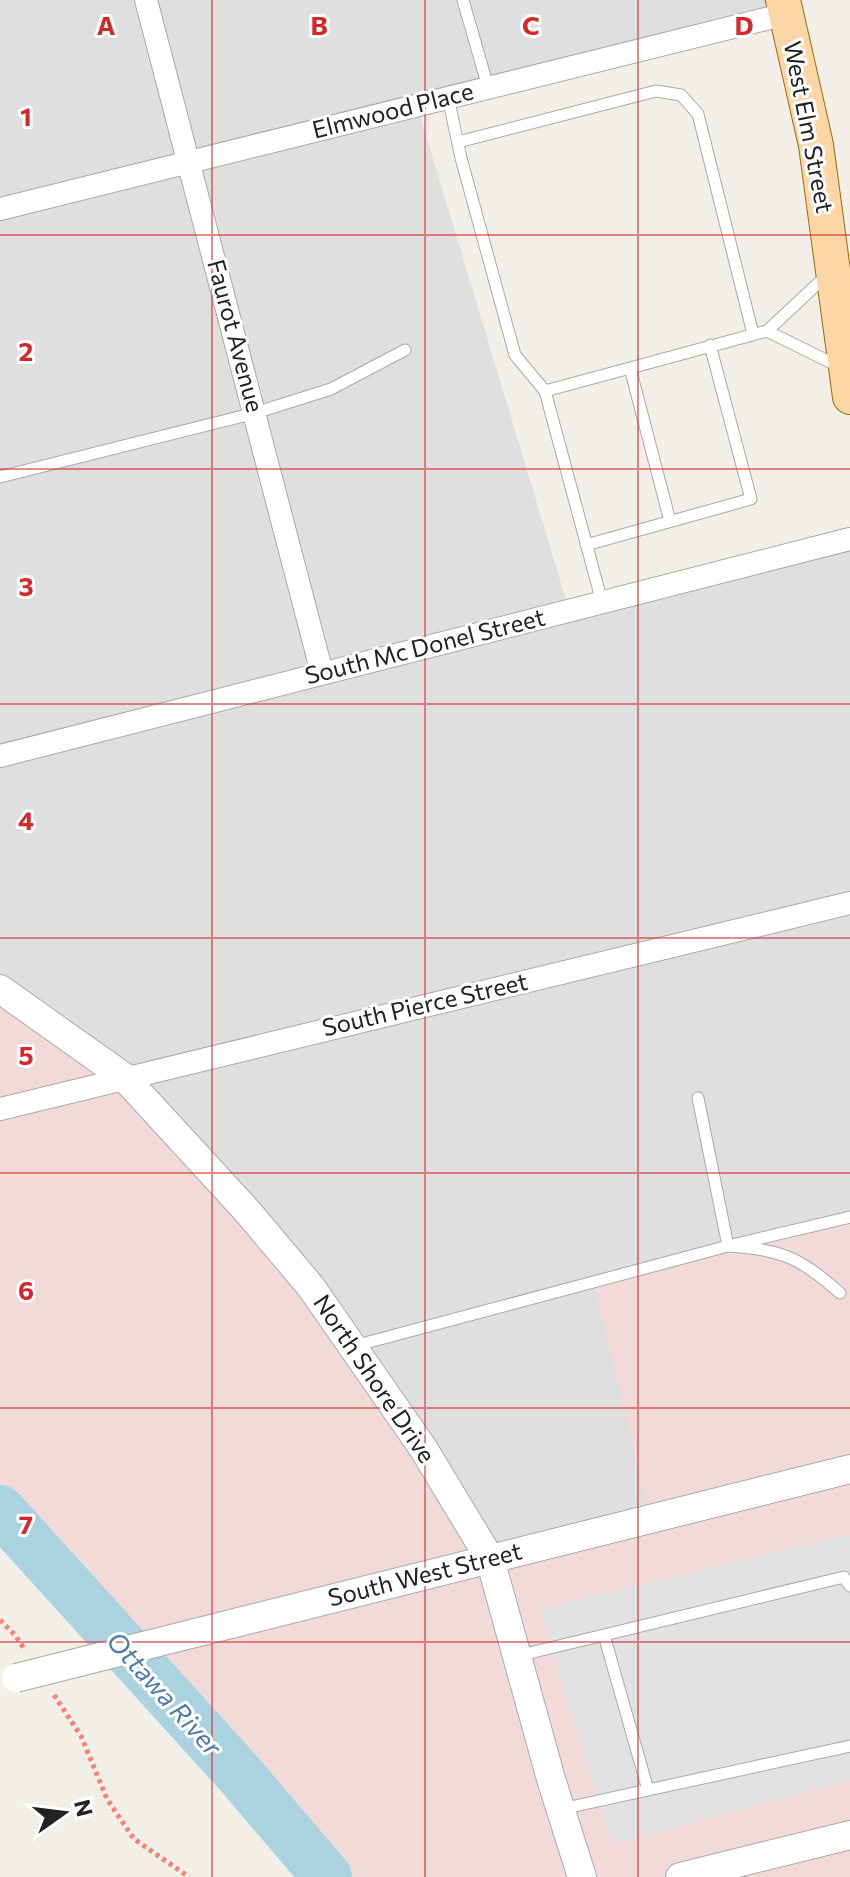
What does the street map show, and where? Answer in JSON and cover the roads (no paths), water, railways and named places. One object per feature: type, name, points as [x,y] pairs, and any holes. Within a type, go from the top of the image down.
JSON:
[{"type":"main road","name":"West Elm Street","points":[[784,7],[816,145],[837,263],[848,384]]},
{"type":"street","name":"Faurot Avenue","points":[[146,0],[322,673]]},
{"type":"street","name":"Elmwood Place","points":[[0,209],[488,87],[784,7]]},
{"type":"street","name":"South Mc Donel Street","points":[[0,756],[850,539]]},
{"type":"street","name":"South Pierce Street","points":[[0,1109],[850,903]]},
{"type":"street","name":"North Shore Drive","points":[[0,989],[124,1077],[248,1212],[311,1287],[423,1448],[490,1559],[582,1877]]},
{"type":"street","name":"South West Street","points":[[16,1673],[199,1632],[850,1469]]},
{"type":"street","points":[[680,1877],[850,1835]]},
{"type":"lane","points":[[463,0],[488,87]]},
{"type":"lane","points":[[458,142],[656,91],[681,95],[698,114],[753,334]]},
{"type":"lane","points":[[448,97],[515,355],[545,391],[602,602]]},
{"type":"lane","points":[[545,391],[767,331],[837,263]]},
{"type":"lane","points":[[767,331],[848,384]]},
{"type":"lane","points":[[586,545],[751,499],[710,345]]},
{"type":"lane","points":[[0,477],[255,413],[331,389],[405,350]]},
{"type":"lane","points":[[630,368],[670,521]]},
{"type":"lane","points":[[698,1098],[728,1246]]},
{"type":"lane","points":[[353,1346],[728,1246],[850,1217]]},
{"type":"lane","points":[[728,1246],[762,1248],[785,1255],[813,1269],[840,1293]]},
{"type":"lane","points":[[516,1656],[844,1577],[850,1586]]},
{"type":"lane","points":[[604,1635],[648,1790]]},
{"type":"lane","points":[[560,1809],[850,1746]]},
{"type":"waterway","name":"Ottawa River","points":[[0,1510],[241,1776],[327,1877]]}]
